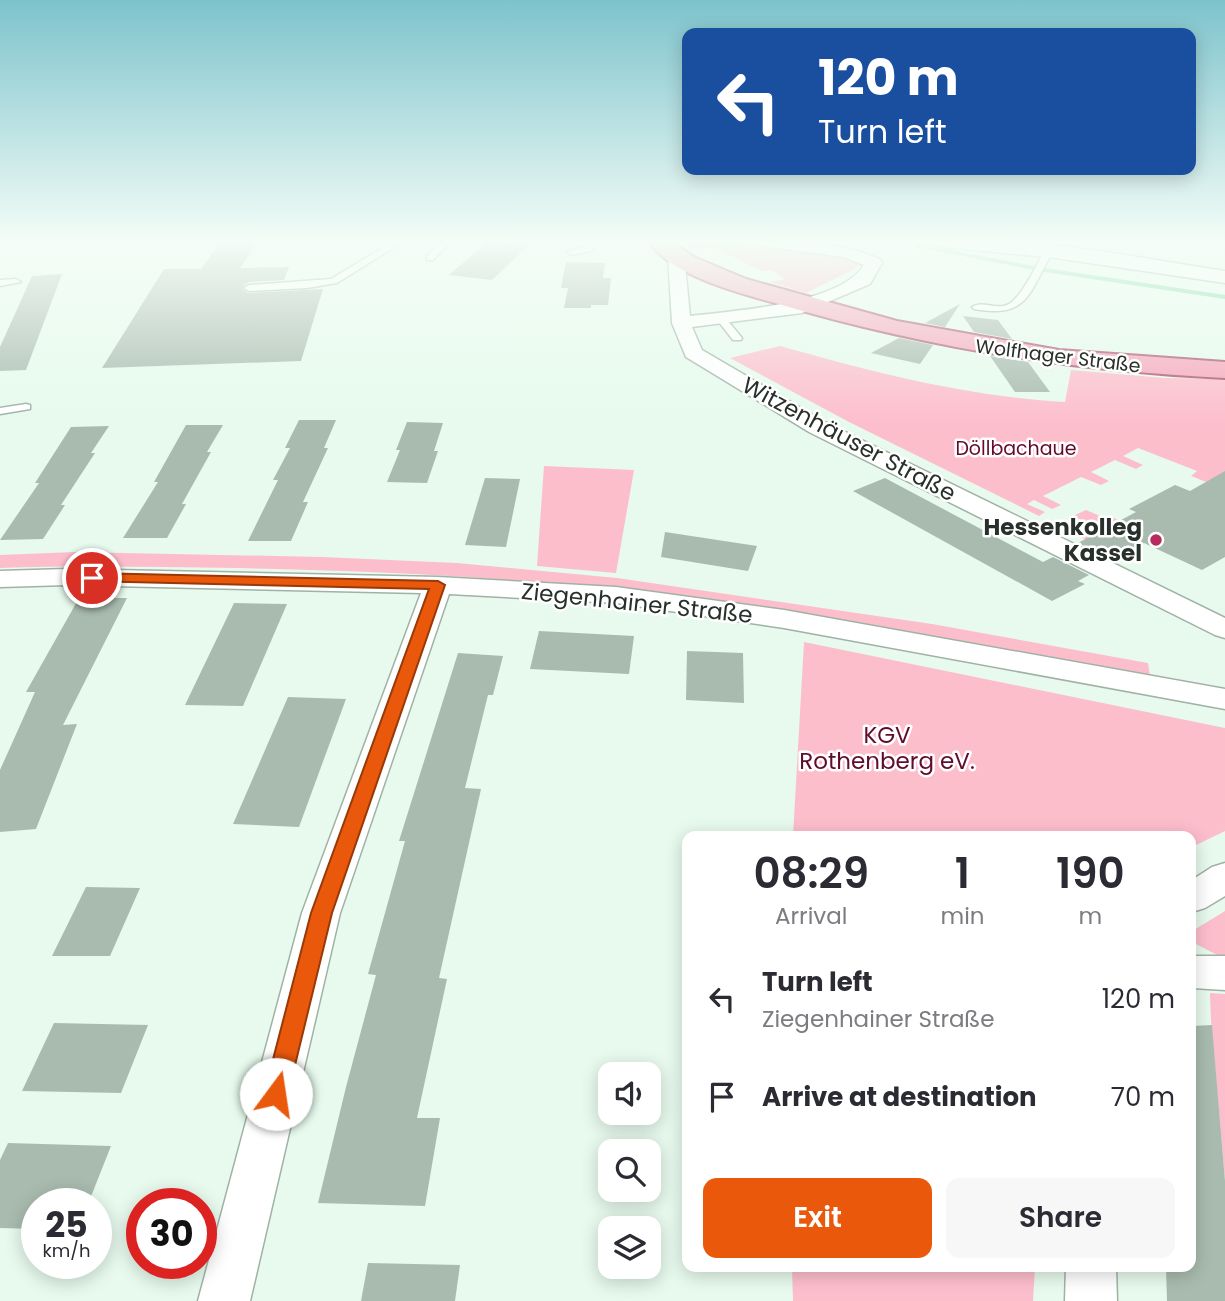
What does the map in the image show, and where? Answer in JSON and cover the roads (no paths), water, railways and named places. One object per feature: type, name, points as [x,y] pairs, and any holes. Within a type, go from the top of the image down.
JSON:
[{"type":"main road","name":"Wolfhager Straße","points":[[796,302],[957,343],[1030,355],[1098,363],[1225,370]]},
{"type":"street","name":"Witzenhäuser Straße","points":[[677,302],[681,323],[693,353],[793,415],[1225,629]]},
{"type":"street","points":[[681,323],[795,309],[813,302]]},
{"type":"street","name":"Ziegenhainer Straße","points":[[0,579],[67,577],[438,585],[616,595],[784,619],[1225,699]]},
{"type":"street","points":[[224,1301],[321,913],[438,585]]},
{"type":"street","points":[[1196,895],[1225,877]]},
{"type":"street","points":[[1196,972],[1225,973]]},
{"type":"street","points":[[1091,1272],[1091,1301]]},
{"type":"lane","points":[[977,307],[1006,309],[1019,302]]},
{"type":"lane","points":[[720,317],[737,338]]},
{"type":"lane","points":[[0,411],[26,407]]},
{"type":"place","name":"Hessenkolleg Kassel","points":[[1156,540]]},
{"type":"park label","name":"Döllbachaue","points":[[1016,448]]},
{"type":"park label","name":"KGV Rothenberg eV.","points":[[887,748]]}]
